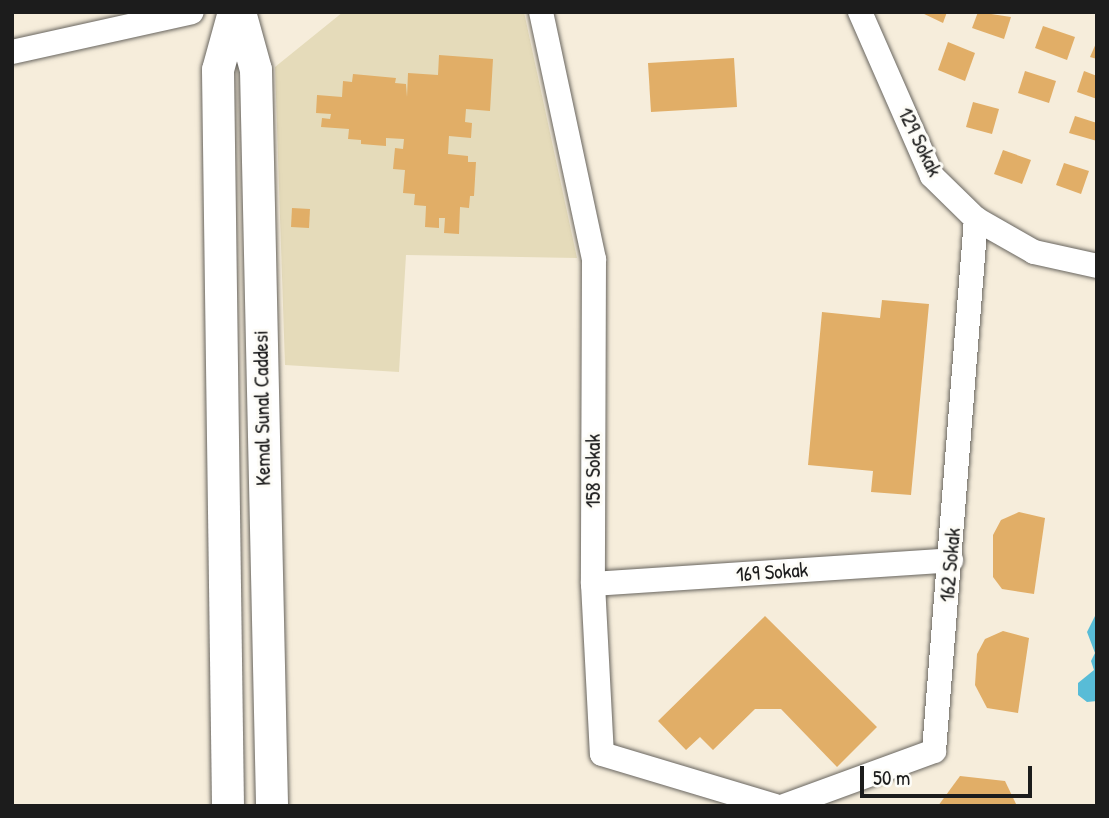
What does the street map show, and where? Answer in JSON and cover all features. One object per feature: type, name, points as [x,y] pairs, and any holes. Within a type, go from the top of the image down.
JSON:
[{"type":"street","points":[[12,51],[192,12]]},
{"type":"street","name":"Kemal Sunal Caddesi","points":[[228,806],[218,70],[234,12]]},
{"type":"street","name":"Kemal Sunal Caddesi","points":[[240,12],[256,70],[272,806]]},
{"type":"street","name":"158 Sokak","points":[[541,12],[594,259],[593,584],[602,754],[775,806]]},
{"type":"street","name":"129 Sokak","points":[[860,12],[932,176],[976,219],[1034,252],[1097,266]]},
{"type":"street","points":[[220,195],[258,197]]},
{"type":"street","name":"162 Sokak","points":[[784,806],[934,751],[976,219]]},
{"type":"street","name":"169 Sokak","points":[[593,584],[951,559]]},
{"type":"shaded area","points":[[343,12],[524,12],[577,258],[406,255],[399,372],[285,365],[275,67]]},
{"type":"water","points":[[1097,612],[1097,701],[1087,702],[1078,695],[1078,683],[1094,670],[1091,661],[1095,653],[1087,632]]},
{"type":"building","points":[[920,12],[947,12],[943,23]]},
{"type":"building","points":[[978,12],[1011,17],[1004,39],[972,28]]},
{"type":"building","points":[[1043,26],[1075,37],[1067,60],[1035,48]]},
{"type":"building","points":[[1097,41],[1097,59],[1090,57]]},
{"type":"building","points":[[948,42],[975,53],[965,81],[938,70]]},
{"type":"building","points":[[439,55],[493,59],[490,111],[466,109],[465,122],[472,123],[471,138],[449,136],[448,154],[468,156],[468,162],[476,162],[474,196],[470,196],[469,208],[460,207],[459,234],[444,233],[445,218],[439,218],[439,228],[425,227],[426,206],[414,205],[415,194],[403,193],[405,170],[393,169],[395,148],[403,149],[404,139],[386,138],[386,146],[361,144],[361,140],[348,139],[349,129],[321,127],[322,118],[330,119],[331,114],[316,113],[317,95],[342,97],[343,81],[352,82],[353,74],[396,78],[395,83],[406,84],[407,97],[408,73],[438,75]]},
{"type":"building","points":[[734,58],[737,107],[651,112],[648,63]]},
{"type":"building","points":[[1025,71],[1056,81],[1049,103],[1018,93]]},
{"type":"building","points":[[1084,71],[1097,76],[1097,99],[1077,92]]},
{"type":"building","points":[[973,102],[999,109],[992,134],[966,127]]},
{"type":"building","points":[[1075,116],[1097,123],[1097,141],[1069,133]]},
{"type":"building","points":[[1003,150],[1031,160],[1022,184],[994,174]]},
{"type":"building","points":[[1064,163],[1089,171],[1081,194],[1056,185]]},
{"type":"building","points":[[292,208],[310,209],[309,228],[291,227]]},
{"type":"building","points":[[882,300],[929,304],[911,495],[871,492],[873,471],[808,465],[822,312],[880,318]]},
{"type":"building","points":[[1019,512],[1045,518],[1034,594],[1002,589],[993,577],[993,535],[1001,520]]},
{"type":"building","points":[[765,616],[877,727],[837,767],[781,709],[755,709],[713,750],[700,737],[686,750],[658,721]]},
{"type":"building","points":[[1003,631],[1029,638],[1018,713],[987,708],[975,685],[977,654],[985,639]]},
{"type":"building","points":[[960,776],[1005,781],[1017,806],[938,806]]}]
